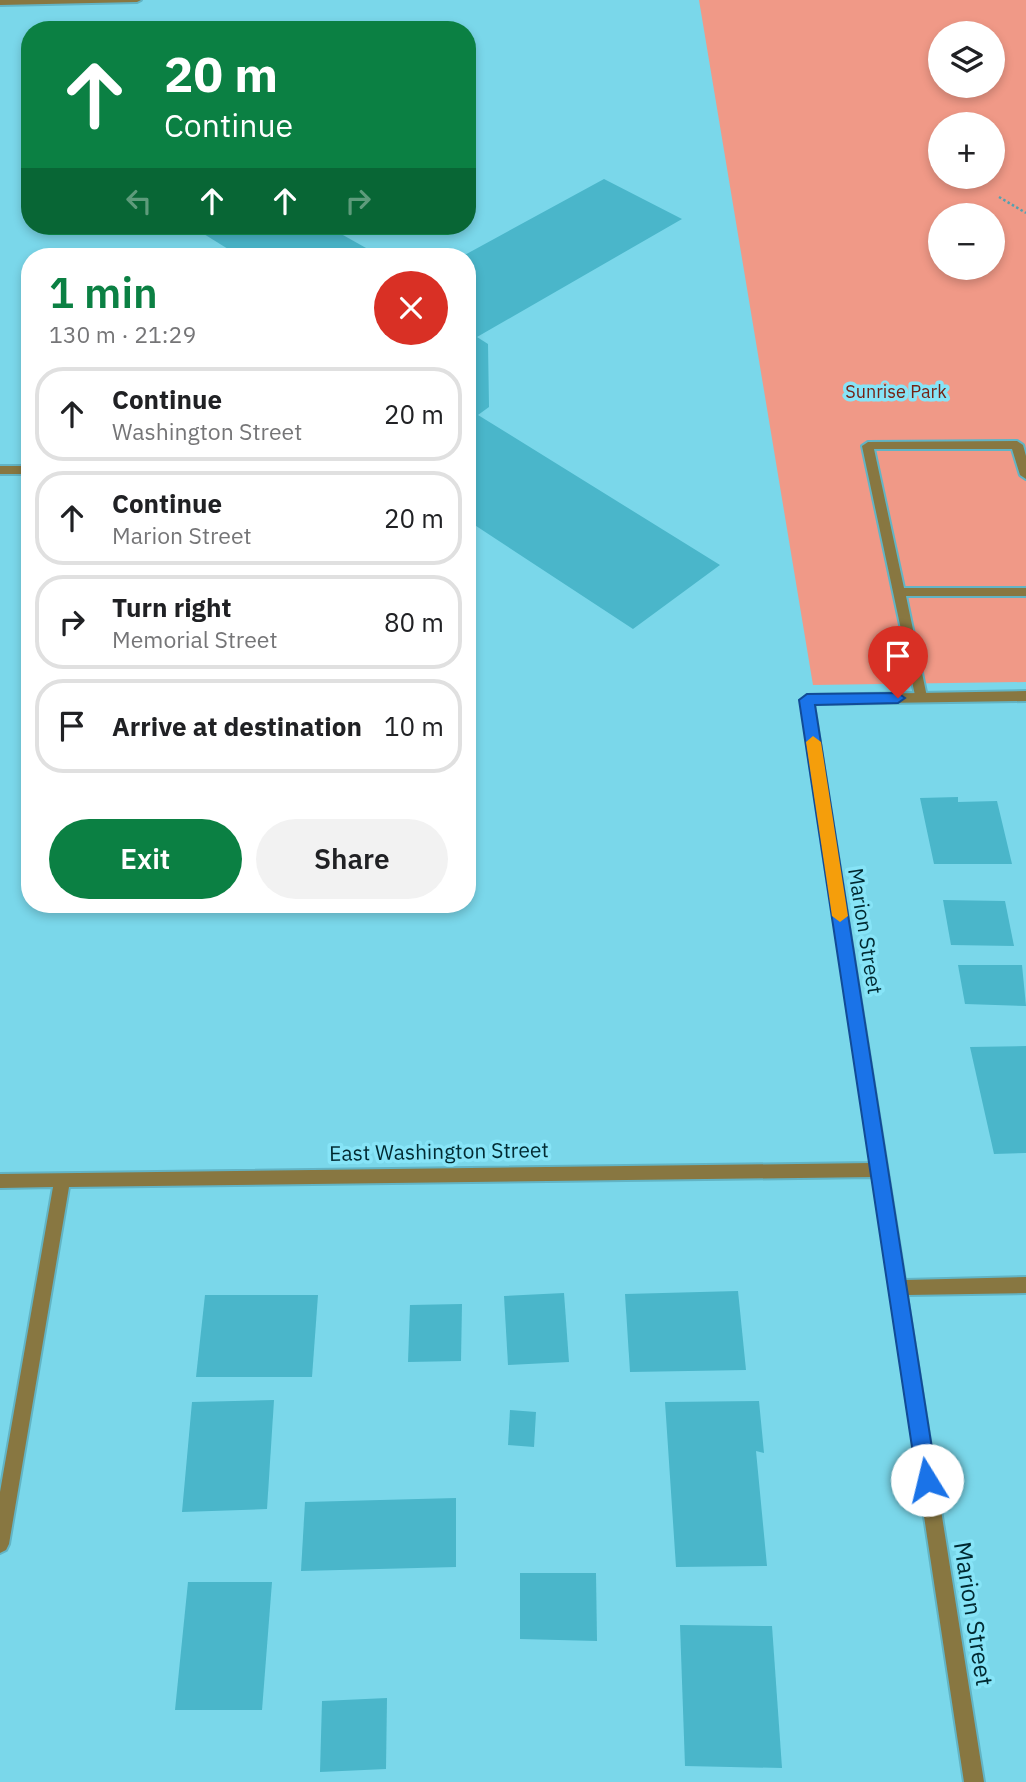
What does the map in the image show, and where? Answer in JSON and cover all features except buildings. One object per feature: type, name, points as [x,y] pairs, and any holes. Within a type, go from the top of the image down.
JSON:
[{"type":"street","points":[[0,2],[136,0]]},
{"type":"street","points":[[1026,475],[1017,445],[868,446],[921,698],[1026,696]]},
{"type":"street","points":[[0,470],[21,470]]},
{"type":"street","points":[[898,592],[1026,592]]},
{"type":"street","name":"Marion Street","points":[[921,698],[807,700],[974,1782]]},
{"type":"street","name":"East Washington Street","points":[[0,1181],[878,1170]]},
{"type":"street","points":[[0,1544],[62,1180]]},
{"type":"street","points":[[898,1288],[1026,1285]]},
{"type":"path","points":[[999,197],[1026,213]]},
{"type":"green space","name":"Sunrise Park","points":[[699,0],[1026,0],[1026,682],[813,685]]},
{"type":"slow traffic","points":[[813,742],[840,916]]},
{"type":"route","points":[[898,698],[807,700],[927,1480]]}]
